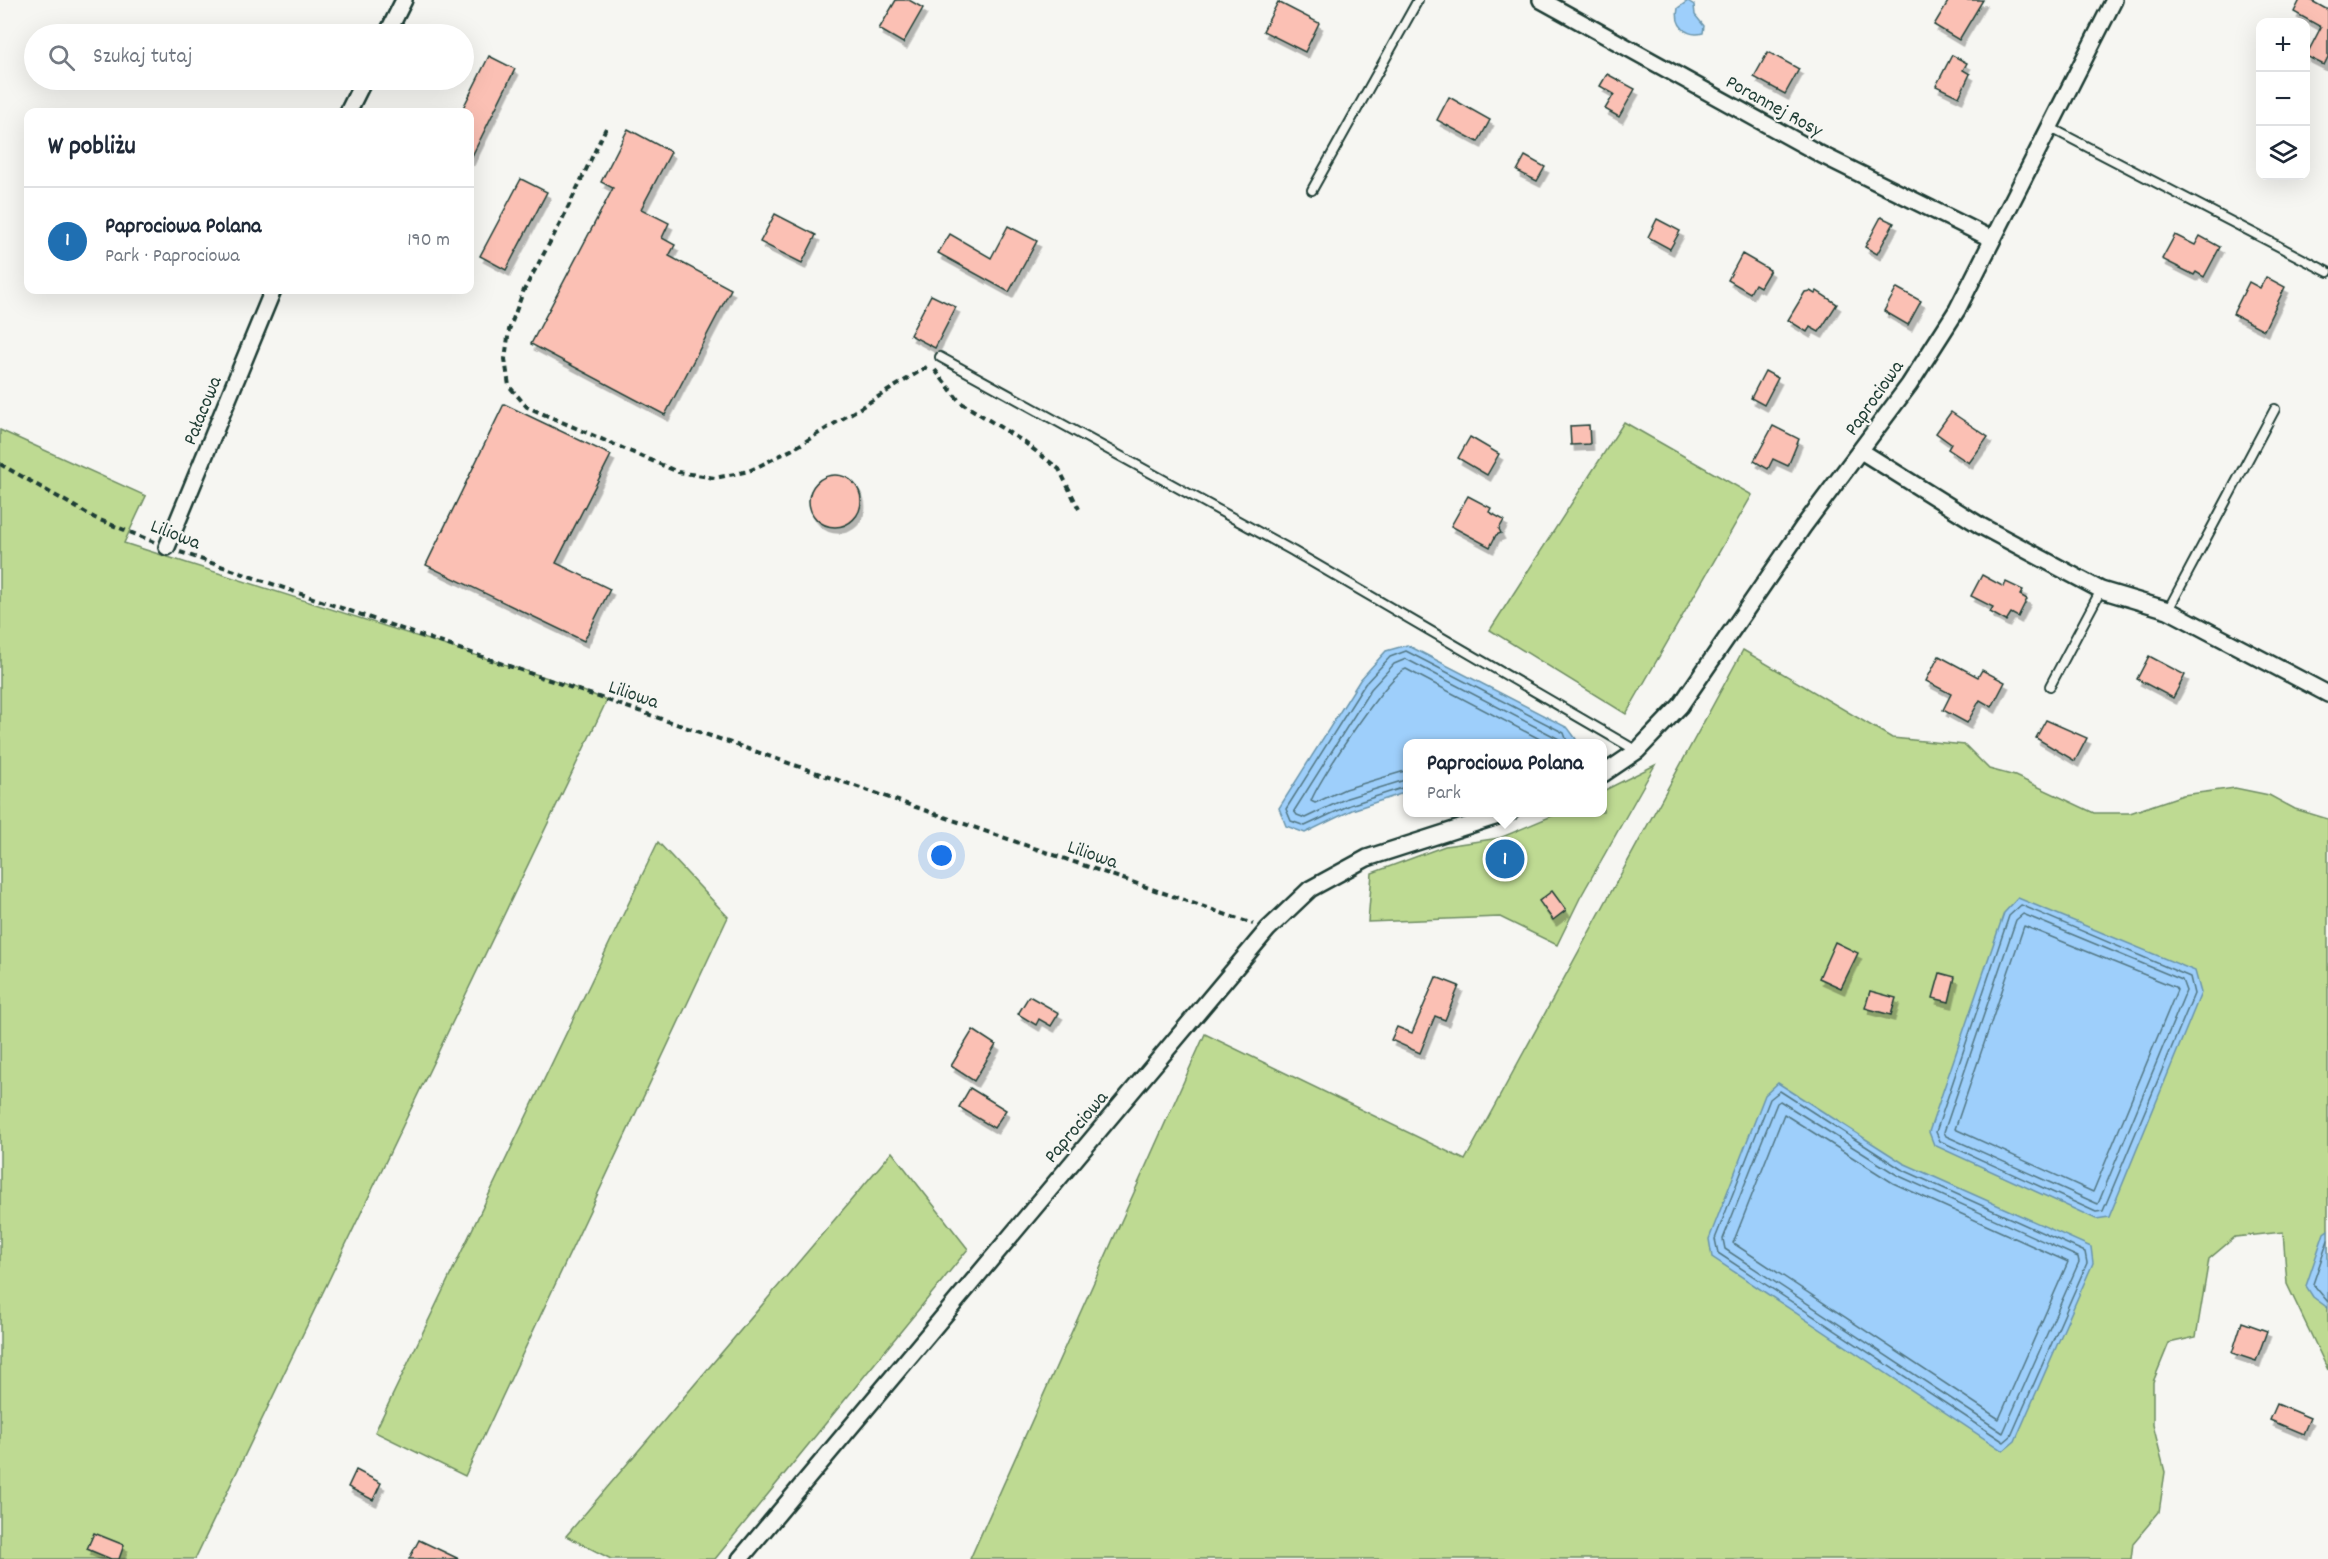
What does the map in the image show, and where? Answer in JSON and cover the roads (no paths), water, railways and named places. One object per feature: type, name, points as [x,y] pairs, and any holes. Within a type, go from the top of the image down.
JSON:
[{"type":"street","points":[[392,24],[404,0]]},
{"type":"street","name":"Porannej Rosy","points":[[1541,0],[1822,155],[1992,238]]},
{"type":"street","name":"Paprociowa","points":[[1607,771],[1637,751],[1680,706],[1803,527],[1909,385],[1957,310],[2048,126],[2114,0]]},
{"type":"street","points":[[350,108],[359,90]]},
{"type":"street","name":"Pałacowa","points":[[167,547],[271,294]]},
{"type":"street","points":[[1861,451],[1981,526],[2101,590],[2168,610],[2328,694]]},
{"type":"street","name":"Paprociowa","points":[[740,1559],[1268,929],[1310,889],[1367,858],[1497,817]]},
{"type":"lane","points":[[1312,190],[1418,0]]},
{"type":"lane","points":[[2048,126],[2328,272]]},
{"type":"lane","points":[[940,357],[1293,551],[1637,751]]},
{"type":"lane","points":[[2168,610],[2274,409]]},
{"type":"lane","points":[[2050,686],[2101,590]]},
{"type":"water","points":[[1688,1],[1694,5],[1695,15],[1704,26],[1703,33],[1687,32],[1680,25],[1678,8]]},
{"type":"water","points":[[1407,645],[1568,728],[1576,739],[1403,739],[1403,793],[1352,810],[1305,833],[1286,826],[1279,808],[1360,680],[1386,651]]},
{"type":"water","points":[[2018,898],[2195,971],[2201,993],[2109,1217],[2096,1219],[1934,1145],[1929,1132],[2004,913]]},
{"type":"water","points":[[1778,1083],[1903,1163],[2091,1247],[2093,1263],[2015,1441],[2003,1451],[1712,1257],[1709,1239],[1765,1095]]},
{"type":"water","points":[[2328,1230],[2328,1308],[2313,1297],[2306,1286],[2324,1233]]},
{"type":"place","name":"Paprociowa Polana","points":[[1505,859]]}]
